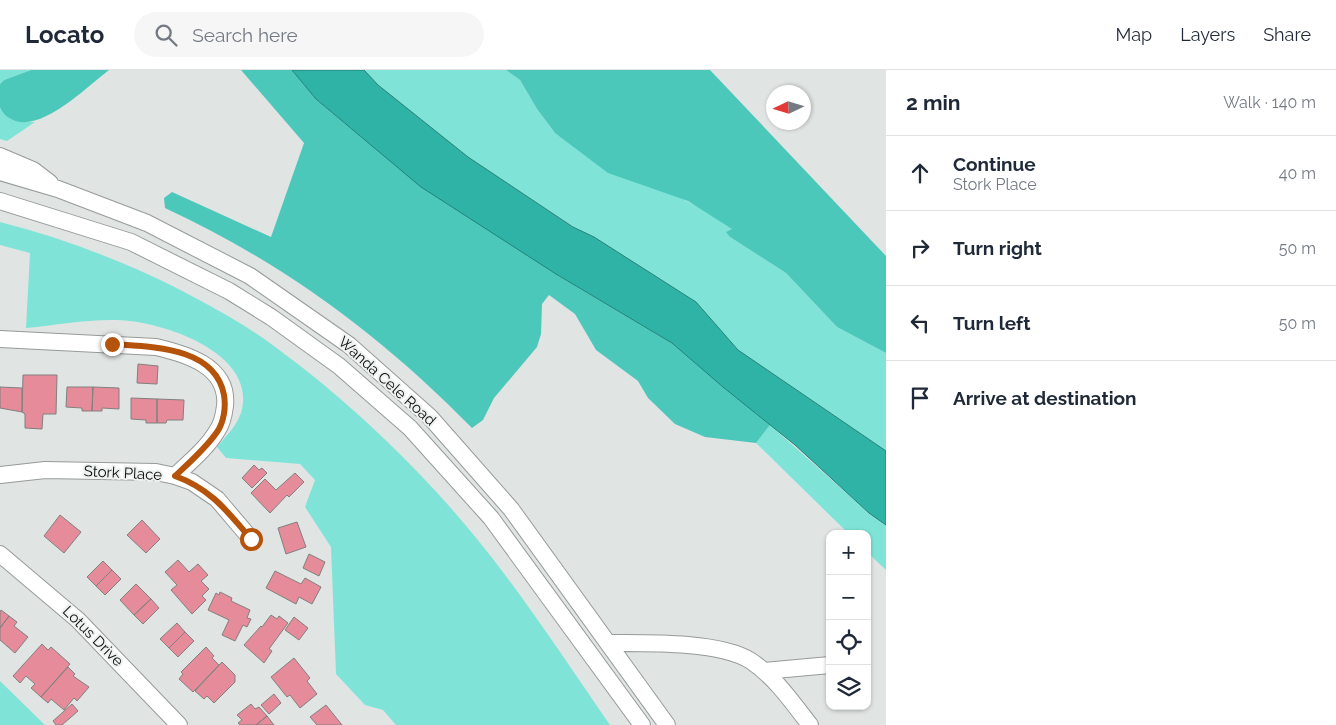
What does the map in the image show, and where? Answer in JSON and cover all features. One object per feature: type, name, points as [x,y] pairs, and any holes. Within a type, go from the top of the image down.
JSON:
[{"type":"street","points":[[0,156],[33,170],[58,189]]},
{"type":"street","name":"Wanda Cele Road","points":[[0,172],[58,189],[147,223],[250,276],[349,345],[430,418],[511,509],[666,725]]},
{"type":"street","name":"Wanda Cele Road","points":[[0,201],[131,242],[228,291],[263,312],[340,366],[410,428],[491,518],[642,725]]},
{"type":"street","points":[[0,339],[156,347],[179,352],[209,367],[223,388],[225,401],[224,416],[217,431],[175,476]]},
{"type":"street","name":"Stork Place","points":[[0,475],[45,470],[156,472],[175,476],[192,482],[217,500],[251,539]]},
{"type":"street","name":"Lotus Drive","points":[[0,554],[78,620],[179,725]]},
{"type":"street","points":[[608,643],[686,645],[724,651],[749,659],[781,687],[810,725]]},
{"type":"street","points":[[764,671],[826,665]]},
{"type":"shaded area","points":[[0,70],[31,70],[4,80],[0,84]]},
{"type":"shaded area","points":[[31,70],[109,70],[64,106],[50,114],[37,120],[24,122],[13,120],[2,112],[0,107],[0,84],[4,80]]},
{"type":"shaded area","points":[[241,70],[292,70],[316,99],[365,140],[556,274],[672,343],[770,425],[756,443],[705,437],[675,424],[648,398],[638,381],[596,350],[575,314],[549,295],[542,304],[541,334],[537,347],[494,398],[483,420],[472,428],[403,362],[329,304],[250,252],[165,208],[164,198],[172,192],[271,237],[304,143]]},
{"type":"shaded area","points":[[292,70],[364,70],[378,85],[468,157],[573,227],[594,237],[696,302],[738,350],[886,451],[886,525],[869,513],[795,445],[672,343],[556,274],[421,187],[316,99]]},
{"type":"shaded area","points":[[364,70],[506,70],[520,80],[537,109],[555,133],[712,214],[733,229],[730,237],[786,273],[837,327],[886,353],[886,451],[738,350],[696,302],[594,237],[574,227],[468,157],[378,85]]},
{"type":"shaded area","points":[[506,70],[710,70],[886,256],[886,353],[837,327],[786,273],[730,237],[726,232],[732,229],[688,201],[608,173],[555,133],[537,109],[520,80]]},
{"type":"shaded area","points":[[0,106],[7,115],[15,120],[35,122],[7,141],[0,139]]},
{"type":"shaded area","points":[[0,222],[95,252],[156,278],[215,308],[251,330],[303,368],[350,407],[416,470],[477,539],[512,584],[610,725],[396,725],[383,710],[365,705],[336,674],[331,547],[305,507],[315,480],[300,464],[226,458],[217,447],[234,427],[241,413],[243,392],[236,373],[222,357],[203,344],[181,334],[136,322],[117,320],[83,321],[26,328],[30,253],[0,245]]},
{"type":"shaded area","points":[[770,425],[869,513],[886,525],[886,570],[871,556],[871,530],[845,530],[756,443]]},
{"type":"shaded area","points":[[0,681],[45,725],[0,725]]},
{"type":"building","points":[[138,364],[158,366],[157,384],[137,383]]},
{"type":"building","points":[[23,375],[57,375],[56,414],[43,414],[42,429],[25,428],[25,414],[22,412]]},
{"type":"building","points":[[0,387],[22,388],[22,412],[0,408]]},
{"type":"building","points":[[67,387],[93,387],[92,411],[82,411],[82,408],[66,407]]},
{"type":"building","points":[[93,387],[119,388],[119,409],[102,408],[102,411],[92,411]]},
{"type":"building","points":[[131,398],[157,399],[157,423],[146,423],[146,420],[131,419]]},
{"type":"building","points":[[157,399],[184,400],[183,420],[167,420],[166,423],[157,423]]},
{"type":"building","points":[[254,465],[259,470],[262,468],[267,473],[252,488],[242,478]]},
{"type":"building","points":[[295,473],[304,482],[289,497],[287,495],[270,513],[251,493],[265,479],[276,490]]},
{"type":"building","points":[[60,515],[81,532],[64,553],[44,536]]},
{"type":"building","points":[[142,520],[160,539],[146,553],[127,535]]},
{"type":"building","points":[[297,522],[306,547],[286,554],[278,528]]},
{"type":"building","points":[[309,554],[325,562],[319,576],[303,568]]},
{"type":"building","points":[[178,560],[189,572],[198,564],[208,575],[201,581],[209,589],[202,596],[206,600],[192,614],[171,590],[177,585],[165,572]]},
{"type":"building","points":[[103,561],[112,570],[96,586],[87,577]]},
{"type":"building","points":[[112,570],[121,579],[105,595],[96,586]]},
{"type":"building","points":[[275,571],[301,584],[305,578],[321,587],[312,604],[299,597],[296,604],[266,588]]},
{"type":"building","points":[[136,584],[151,599],[134,615],[120,600]]},
{"type":"building","points":[[220,592],[232,598],[231,601],[250,610],[247,618],[251,619],[247,627],[243,625],[235,641],[222,635],[229,620],[208,610],[216,593],[219,595]]},
{"type":"building","points":[[151,599],[159,608],[143,624],[134,615]]},
{"type":"building","points":[[1,610],[9,616],[0,628],[0,612]]},
{"type":"building","points":[[271,615],[277,619],[279,616],[288,623],[269,649],[272,651],[264,663],[244,645]]},
{"type":"building","points":[[9,616],[17,622],[14,626],[28,637],[15,653],[0,640],[0,628]]},
{"type":"building","points":[[294,617],[308,628],[299,640],[285,630]]},
{"type":"building","points":[[177,623],[185,632],[169,648],[160,639]]},
{"type":"building","points":[[185,632],[194,641],[178,657],[169,648]]},
{"type":"building","points":[[42,644],[48,650],[51,647],[70,664],[41,697],[31,688],[35,684],[26,676],[20,683],[13,676]]},
{"type":"building","points":[[206,647],[214,656],[212,658],[219,665],[193,692],[179,679],[183,674],[181,672]]},
{"type":"building","points":[[294,658],[310,678],[307,681],[317,694],[300,708],[290,695],[287,697],[271,677]]},
{"type":"building","points":[[222,662],[235,675],[235,682],[214,703],[207,696],[204,699],[195,691]]},
{"type":"building","points":[[68,667],[75,674],[73,676],[89,687],[77,701],[74,698],[64,710],[51,699],[48,703],[41,697]]},
{"type":"building","points":[[274,694],[281,703],[269,714],[261,705]]},
{"type":"building","points":[[72,704],[78,711],[62,725],[56,725],[53,721]]},
{"type":"building","points":[[251,704],[255,709],[259,707],[267,716],[256,725],[240,725],[238,723],[242,720],[237,715]]},
{"type":"building","points":[[326,705],[342,725],[317,725],[310,717]]},
{"type":"building","points":[[267,716],[274,725],[256,725]]},
{"type":"route","points":[[112,344],[156,347],[179,352],[209,367],[217,377],[223,388],[225,401],[224,416],[217,431],[193,459],[175,476],[192,482],[217,500],[251,539]]}]
